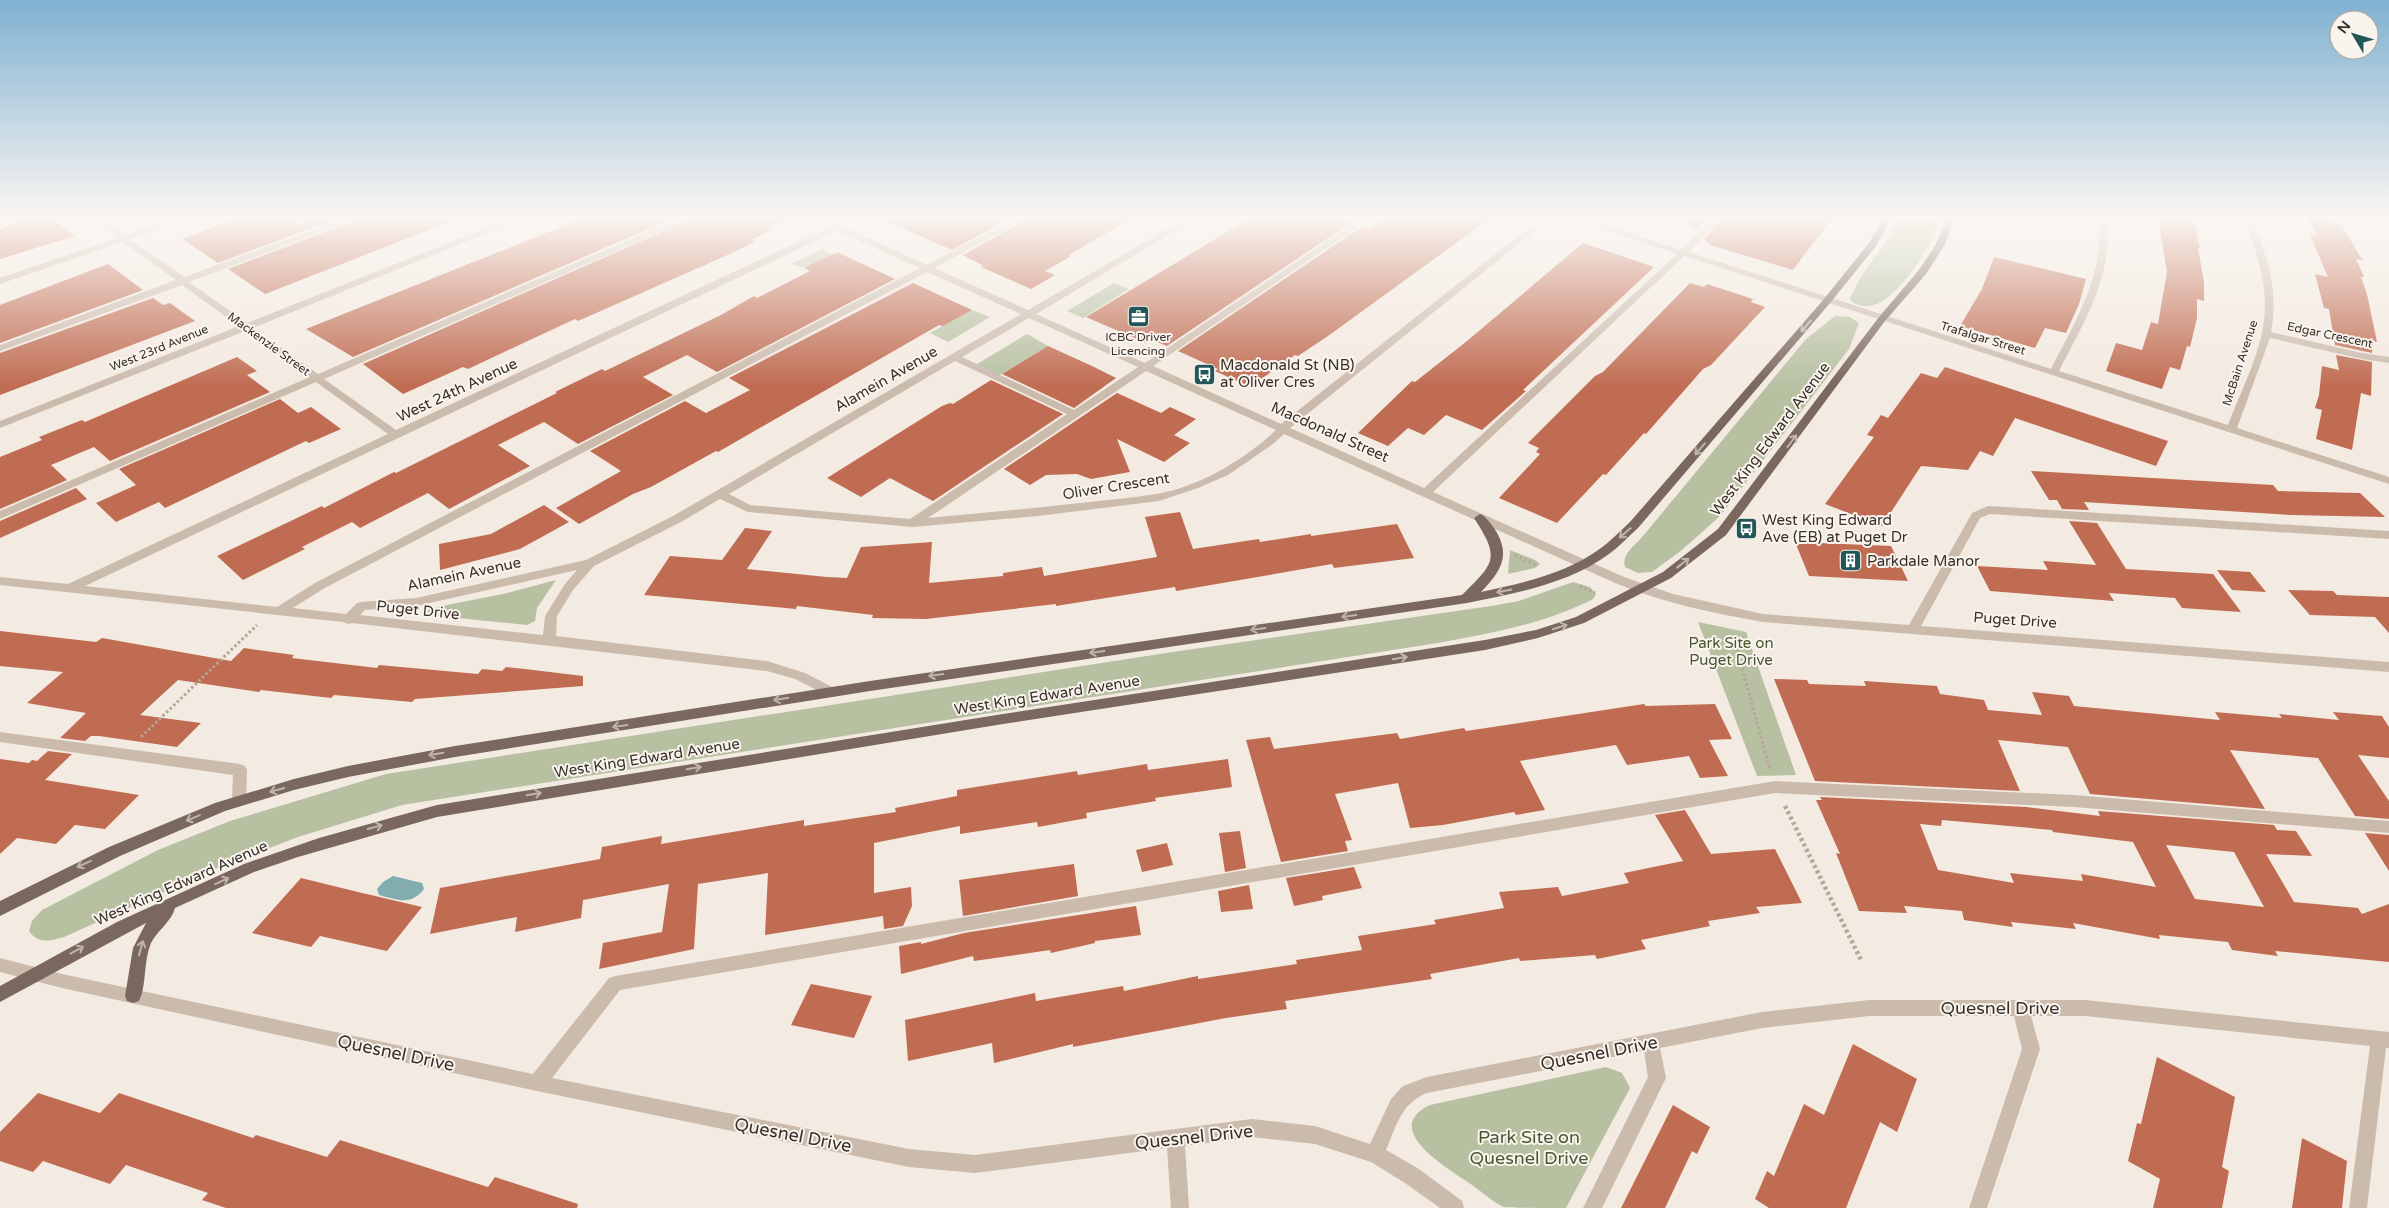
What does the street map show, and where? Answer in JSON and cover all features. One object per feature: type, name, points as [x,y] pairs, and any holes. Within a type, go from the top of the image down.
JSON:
[{"type":"main road","points":[[0,909],[77,868],[128,844],[239,800],[360,767],[484,746],[654,721],[829,691],[1466,599],[1520,588],[1557,575],[1603,552],[1634,525],[1849,273]]},
{"type":"main road","name":"West King Edward Avenue","points":[[0,995],[75,950],[177,900],[250,868],[374,827],[437,811],[984,722],[1485,645],[1538,634],[1580,620],[1667,575],[1722,532],[1882,319],[1906,295],[1922,273]]},
{"type":"main road","points":[[1466,599],[1495,570],[1498,559],[1494,535],[1480,518]]},
{"type":"main road","points":[[134,996],[137,962],[144,937],[152,925],[177,900]]},
{"type":"street","points":[[0,281],[23,273]]},
{"type":"street","name":"Mackenzie Street","points":[[172,273],[396,435]]},
{"type":"street","points":[[0,348],[204,273]]},
{"type":"street","name":"West 23rd Avenue","points":[[0,424],[382,273]]},
{"type":"street","points":[[0,514],[559,273]]},
{"type":"street","name":"West 24th Avenue","points":[[68,589],[740,273]]},
{"type":"street","points":[[278,612],[319,586],[920,273]]},
{"type":"street","name":"Macdonald Street","points":[[938,273],[1030,313],[1480,518],[1642,589]]},
{"type":"street","name":"Alamein Avenue","points":[[348,620],[361,606],[416,602],[590,563],[677,519],[1099,273]]},
{"type":"street","points":[[912,523],[1286,273]]},
{"type":"street","name":"Oliver Crescent","points":[[720,494],[748,508],[912,523],[1038,512],[1159,497],[1194,486],[1224,473],[1269,442],[1296,414],[1477,273]]},
{"type":"street","points":[[1426,493],[1660,273]]},
{"type":"street","name":"Trafalgar Street","points":[[1744,273],[2389,481]]},
{"type":"street","points":[[2054,372],[2098,283],[2100,273]]},
{"type":"street","name":"McBain Avenue","points":[[2231,430],[2266,334],[2270,306],[2264,273]]},
{"type":"street","name":"Edgar Crescent","points":[[2266,334],[2362,356],[2389,360]]},
{"type":"street","points":[[955,357],[1075,414]]},
{"type":"street","points":[[1913,629],[1976,516],[1988,510],[2389,535]]},
{"type":"street","name":"Alamein Avenue","points":[[549,640],[551,616],[569,587],[590,563]]},
{"type":"street","name":"Puget Drive","points":[[0,581],[348,620],[549,640],[767,666],[800,676],[829,691]]},
{"type":"street","name":"Puget Drive","points":[[1642,589],[1713,609],[1763,618],[2389,667]]},
{"type":"street","points":[[0,737],[240,770],[239,800]]},
{"type":"street","points":[[537,1083],[615,983],[1775,787],[2074,801],[2389,827]]},
{"type":"street","name":"Quesnel Drive","points":[[0,965],[134,996],[537,1083],[910,1158],[975,1164],[1252,1128],[1315,1135],[1375,1154],[1397,1105],[1409,1092],[1427,1085],[1652,1043],[1762,1020],[1869,1008],[2084,1008],[2384,1040]]},
{"type":"street","points":[[1978,1208],[2031,1049],[2021,1008]]},
{"type":"street","points":[[2358,1208],[2384,1040]]},
{"type":"street","points":[[1592,1208],[1657,1078],[1652,1043]]},
{"type":"street","points":[[1176,1138],[1180,1208]]},
{"type":"street","points":[[1375,1154],[1412,1176],[1455,1208]]},
{"type":"path","points":[[1510,553],[1539,566]]},
{"type":"path","points":[[1573,582],[1596,594]]},
{"type":"path","points":[[125,753],[258,624]]},
{"type":"path","points":[[1733,635],[1736,651]]},
{"type":"path","points":[[1840,918],[1861,960]]},
{"type":"green space","points":[[1863,273],[1910,273],[1886,298],[1874,305],[1862,306],[1850,298]]},
{"type":"green space","points":[[1114,283],[1129,289],[1083,318],[1067,311]]},
{"type":"green space","points":[[972,310],[990,317],[948,342],[930,333]]},
{"type":"green space","points":[[1835,316],[1850,317],[1859,323],[1849,349],[1720,516],[1682,550],[1652,572],[1638,573],[1625,567],[1625,558],[1630,550],[1806,339]]},
{"type":"green space","points":[[1027,334],[1048,346],[998,376],[977,364]]},
{"type":"green space","points":[[1510,550],[1535,560],[1540,564],[1535,568],[1508,574]]},
{"type":"green space","points":[[556,580],[537,608],[535,621],[527,625],[428,615],[427,611],[432,608],[503,594]]},
{"type":"green space","points":[[1573,582],[1590,587],[1596,594],[1593,599],[1537,621],[1438,643],[402,805],[298,837],[215,869],[64,937],[40,940],[29,931],[32,921],[42,910],[158,850],[230,821],[386,774],[1166,653],[1491,606],[1519,601]]},
{"type":"green space","name":"Park Site on Puget Drive","points":[[1698,622],[1746,632],[1796,775],[1757,776]]},
{"type":"green space","name":"Park Site on Quesnel Drive","points":[[1606,1067],[1622,1073],[1630,1088],[1566,1208],[1504,1207],[1434,1158],[1415,1137],[1412,1125],[1416,1115],[1430,1105]]},
{"type":"water","points":[[393,876],[422,883],[424,889],[409,900],[398,900],[379,895],[377,889],[383,882]]},
{"type":"building","points":[[83,273],[121,273],[143,290],[0,343],[0,305]]},
{"type":"building","points":[[234,273],[318,273],[265,294]]},
{"type":"building","points":[[445,273],[546,273],[353,357],[306,329]]},
{"type":"building","points":[[568,273],[686,273],[578,321],[575,319],[468,369],[463,367],[403,394],[363,364]]},
{"type":"building","points":[[805,273],[883,273],[895,279],[717,372],[687,355],[643,377],[673,395],[578,444],[544,422],[498,445],[530,466],[449,509],[428,493],[360,528],[352,522],[302,547],[305,549],[243,580],[217,556],[322,506],[324,508],[602,369],[605,371],[721,315],[754,296],[757,298]]},
{"type":"building","points":[[995,273],[1051,273],[1055,275],[1031,289]]},
{"type":"building","points":[[1158,273],[1275,273],[1167,346],[1152,340],[1146,343],[1086,317]]},
{"type":"building","points":[[1293,273],[1414,273],[1328,336],[1298,356],[1295,355],[1250,387],[1215,371],[1218,369],[1178,351]]},
{"type":"building","points":[[1547,273],[1647,273],[1523,390],[1526,391],[1482,430],[1446,415],[1424,435],[1408,428],[1388,446],[1358,433],[1412,381],[1415,382]]},
{"type":"building","points":[[1988,273],[2062,273],[2086,279],[2079,304],[2066,333],[2045,328],[2035,348],[1960,326],[1982,289]]},
{"type":"building","points":[[2167,273],[2202,273],[2204,301],[2197,299],[2197,318],[2190,347],[2187,346],[2180,370],[2170,367],[2162,389],[2106,371],[2116,343],[2142,350],[2151,322],[2158,324]]},
{"type":"building","points":[[2326,273],[2362,273],[2364,277],[2361,277],[2367,294],[2377,342],[2373,341],[2372,353],[2335,345],[2329,309],[2324,308],[2315,274],[2328,277]]},
{"type":"building","points":[[913,283],[972,310],[943,326],[939,325],[718,452],[716,451],[579,524],[556,508],[621,471],[590,451],[685,401],[706,413],[750,390],[729,378]]},
{"type":"building","points":[[1690,283],[1704,287],[1707,284],[1753,299],[1751,302],[1765,307],[1711,365],[1703,369],[1646,434],[1644,433],[1606,475],[1603,474],[1557,523],[1499,498],[1540,454],[1536,452],[1539,448],[1528,443],[1595,376],[1603,372]]},
{"type":"building","points":[[153,298],[163,305],[170,303],[195,321],[0,395],[0,353]]},
{"type":"building","points":[[1048,346],[1116,378],[1074,408],[1002,374]]},
{"type":"building","points":[[2336,355],[2372,362],[2371,396],[2361,393],[2352,450],[2316,439],[2322,410],[2315,408],[2319,395],[2322,366],[2339,370]]},
{"type":"building","points":[[237,357],[257,371],[247,375],[270,392],[110,461],[94,447],[51,465],[67,480],[0,509],[0,457],[42,440],[39,437],[82,420],[85,422]]},
{"type":"building","points":[[1945,367],[2168,441],[2156,466],[2015,418],[1993,456],[1980,451],[1968,470],[1921,466],[1882,526],[1825,504],[1874,437],[1867,435],[1881,415],[1888,418],[1921,373],[1937,378]]},
{"type":"building","points":[[991,380],[1063,414],[933,501],[890,478],[861,497],[827,478],[942,406],[950,403],[953,404]]},
{"type":"building","points":[[1117,393],[1161,413],[1170,407],[1196,419],[1174,435],[1190,443],[1164,462],[1117,439],[1130,472],[1091,479],[1077,474],[1046,475],[1030,485],[1004,469]]},
{"type":"building","points":[[280,399],[298,413],[311,407],[341,429],[309,443],[306,441],[165,508],[159,502],[116,522],[96,503],[136,485],[119,469]]},
{"type":"building","points":[[2031,471],[2273,485],[2278,491],[2360,493],[2385,517],[2290,515],[2084,502],[2089,510],[2062,509],[2057,500],[2049,500]]},
{"type":"building","points":[[76,488],[87,499],[0,538],[0,521]]},
{"type":"building","points":[[544,505],[569,522],[520,549],[440,570],[439,544],[491,534]]},
{"type":"building","points":[[1180,512],[1193,549],[1259,539],[1260,542],[1397,524],[1414,558],[1334,568],[1332,564],[1176,591],[1175,587],[1056,606],[1056,604],[926,619],[872,618],[873,615],[797,606],[796,609],[644,595],[670,556],[722,560],[745,528],[772,531],[747,569],[827,577],[847,578],[861,547],[932,542],[929,583],[1003,576],[1003,573],[1042,567],[1044,576],[1157,557],[1145,517]]},
{"type":"building","points":[[2069,521],[2097,523],[2126,569],[2213,574],[2241,612],[2182,608],[2175,598],[2109,593],[2114,601],[1990,591],[1977,566],[2048,570],[2043,561],[2096,565]]},
{"type":"building","name":"Parkdale Manor","points":[[1795,542],[1891,546],[1908,581],[1809,576]]},
{"type":"building","points":[[2217,570],[2250,572],[2266,592],[2232,590]]},
{"type":"building","points":[[2288,590],[2333,591],[2337,595],[2389,597],[2389,633],[2375,617],[2310,615]]},
{"type":"building","points":[[0,631],[96,642],[102,638],[231,661],[244,648],[294,655],[292,658],[377,668],[379,665],[478,674],[482,669],[502,671],[506,667],[583,676],[583,686],[415,699],[412,702],[334,695],[331,698],[261,690],[259,692],[178,680],[140,715],[201,723],[177,747],[99,736],[91,736],[85,741],[60,738],[86,713],[27,703],[63,672],[0,666]]},
{"type":"building","points":[[1774,679],[1807,680],[1809,684],[1866,686],[1864,681],[1937,686],[1940,694],[1984,700],[1988,710],[2042,715],[2032,692],[2069,696],[2074,706],[2220,720],[2215,712],[2282,718],[2279,714],[2339,720],[2333,712],[2382,716],[2389,727],[2389,758],[2358,755],[2389,801],[2389,819],[2355,816],[2318,758],[2230,750],[2265,809],[2090,794],[2068,747],[1998,740],[2020,791],[1815,781]]},
{"type":"building","points":[[1644,704],[1646,706],[1715,704],[1732,739],[1709,740],[1728,776],[1700,778],[1689,756],[1627,765],[1616,745],[1520,761],[1545,810],[1516,815],[1514,812],[1443,825],[1410,828],[1398,783],[1335,794],[1352,840],[1345,841],[1348,851],[1281,862],[1246,740],[1270,737],[1274,749],[1397,733],[1400,739],[1464,728],[1466,731]]},
{"type":"building","points":[[48,751],[72,754],[45,780],[139,795],[105,829],[75,825],[56,844],[17,838],[0,854],[0,759],[29,763],[32,760],[37,761]]},
{"type":"building","points":[[1228,759],[1232,787],[1155,798],[1156,801],[1086,813],[1087,818],[1038,827],[1037,822],[960,834],[960,826],[874,843],[874,893],[911,887],[912,906],[903,926],[884,929],[883,916],[765,935],[768,873],[698,884],[694,949],[599,969],[603,943],[662,932],[669,884],[583,900],[581,918],[515,932],[517,917],[430,934],[440,888],[600,859],[602,847],[662,836],[661,844],[804,820],[804,826],[896,812],[895,808],[957,796],[957,790],[1077,771],[1078,775],[1147,764],[1148,770]]},
{"type":"building","points":[[1820,797],[2026,807],[2100,816],[2098,811],[2274,825],[2277,830],[2296,831],[2312,856],[2266,854],[2294,902],[2358,908],[2362,914],[2389,904],[2389,962],[2275,951],[2278,956],[2232,950],[2228,942],[2159,935],[2160,939],[2073,923],[2076,929],[2011,922],[2013,927],[1964,920],[1962,911],[1904,906],[1907,913],[1859,911],[1836,853],[1840,854],[1816,800],[1822,800]],"holes":[[[1942,820],[2052,830],[2053,832],[2133,842],[2156,887],[2081,874],[2083,881],[2010,873],[2014,883],[1938,870],[1920,824],[1941,826]],[[2166,845],[2234,852],[2264,907],[2195,899]]]},
{"type":"building","points":[[1685,810],[1711,854],[1775,849],[1802,903],[1756,907],[1760,913],[1708,921],[1710,926],[1641,940],[1646,949],[1597,959],[1595,955],[1520,961],[1519,958],[1430,974],[1432,979],[1285,1001],[1287,1009],[1226,1018],[1073,1047],[1073,1044],[994,1063],[992,1043],[908,1061],[905,1020],[1035,993],[1036,1001],[1123,986],[1124,991],[1198,976],[1198,979],[1297,964],[1296,960],[1362,950],[1358,936],[1436,924],[1434,920],[1504,908],[1499,892],[1558,887],[1562,896],[1629,883],[1624,873],[1683,861],[1655,815]]},
{"type":"building","points":[[1240,831],[1246,868],[1225,872],[1219,833]]},
{"type":"building","points":[[2365,833],[2389,835],[2389,871]]},
{"type":"building","points":[[1167,843],[1173,865],[1142,872],[1136,850]]},
{"type":"building","points":[[1074,864],[1078,896],[963,916],[959,880]]},
{"type":"building","points":[[1354,867],[1362,888],[1322,896],[1323,900],[1294,906],[1286,878]]},
{"type":"building","points":[[301,878],[422,907],[387,951],[320,936],[311,947],[252,933]]},
{"type":"building","points":[[1249,885],[1253,909],[1221,912],[1218,891]]},
{"type":"building","points":[[1136,906],[1141,935],[1095,941],[1095,943],[1051,953],[1050,950],[974,961],[973,956],[901,974],[899,946],[921,942],[921,944],[964,933]]},
{"type":"building","points":[[811,984],[872,996],[854,1038],[791,1025]]},
{"type":"building","points":[[1853,1044],[1917,1079],[1897,1132],[1880,1122],[1846,1208],[1769,1208],[1755,1199],[1767,1171],[1774,1176],[1804,1104],[1824,1115]]},
{"type":"building","points":[[2157,1057],[2235,1097],[2222,1167],[2229,1171],[2222,1208],[2153,1208],[2160,1179],[2128,1161],[2137,1123],[2141,1124]]},
{"type":"building","points":[[38,1093],[100,1113],[119,1093],[253,1138],[256,1135],[327,1157],[340,1140],[488,1187],[495,1177],[578,1204],[577,1208],[226,1208],[202,1200],[208,1193],[126,1165],[110,1184],[43,1161],[33,1172],[0,1161],[0,1132]]},
{"type":"building","points":[[1673,1105],[1710,1127],[1697,1154],[1692,1151],[1665,1208],[1621,1208]]},
{"type":"building","points":[[2302,1138],[2347,1161],[2342,1208],[2292,1208]]},
{"type":"place","name":"ICBC Driver Licencing","points":[[1138,316]]},
{"type":"place","name":"Macdonald St (NB) at Oliver Cres","points":[[1204,374]]},
{"type":"place","name":"West King Edward Ave (EB) at Puget Dr","points":[[1746,529]]},
{"type":"place","name":"Parkdale Manor","points":[[1851,561]]}]
